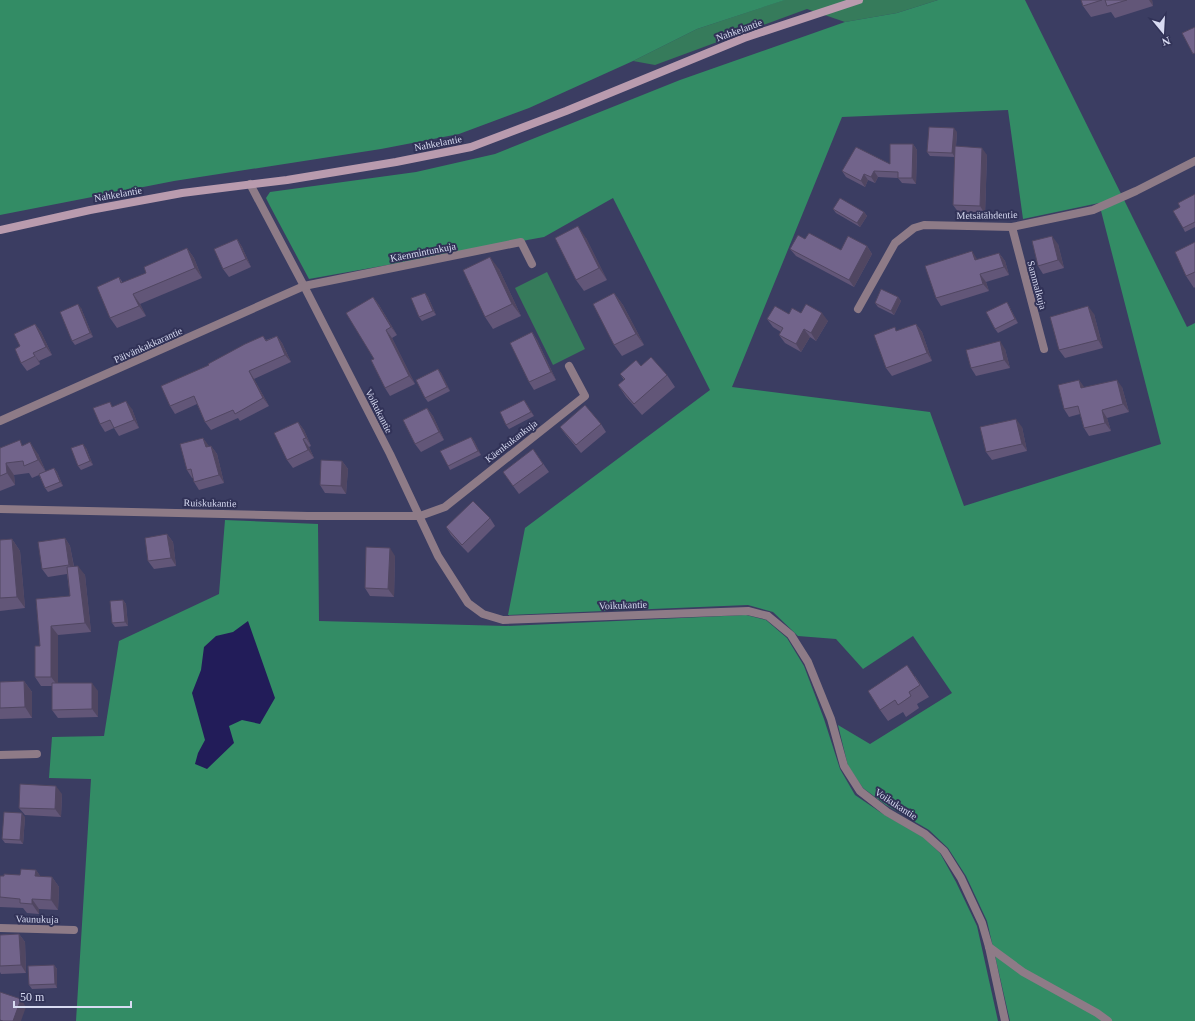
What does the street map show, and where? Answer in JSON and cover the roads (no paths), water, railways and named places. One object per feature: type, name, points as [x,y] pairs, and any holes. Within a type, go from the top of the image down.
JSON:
[{"type":"main road","name":"Nahkelantie","points":[[0,230],[90,210],[182,193],[396,162],[471,147],[566,112],[744,38],[859,0]]},
{"type":"street","name":"Metsätähdentie","points":[[858,309],[895,243],[914,228],[924,225],[1012,226],[1093,210],[1130,194],[1195,161]]},
{"type":"street","name":"Voikukantie","points":[[250,184],[390,454],[438,556],[468,603],[483,614],[503,620],[748,611],[768,616],[791,635],[808,662],[831,719],[844,766],[860,791],[887,812],[925,834],[944,851],[961,878],[982,923],[989,947],[1005,1021]]},
{"type":"street","name":"Sammalkuja","points":[[1012,226],[1044,349]]},
{"type":"street","name":"Käenmintunkuja","points":[[304,286],[521,242],[532,264]]},
{"type":"street","name":"Päivänkakkarantie","points":[[0,421],[304,286]]},
{"type":"street","name":"Käenkukankuja","points":[[420,516],[445,507],[585,396],[569,366]]},
{"type":"street","name":"Ruiskukantie","points":[[0,509],[420,516]]},
{"type":"street","points":[[0,755],[38,754]]},
{"type":"street","name":"Vaunukuja","points":[[0,928],[74,930]]},
{"type":"street","points":[[989,947],[1023,972],[1097,1013],[1108,1021]]}]
